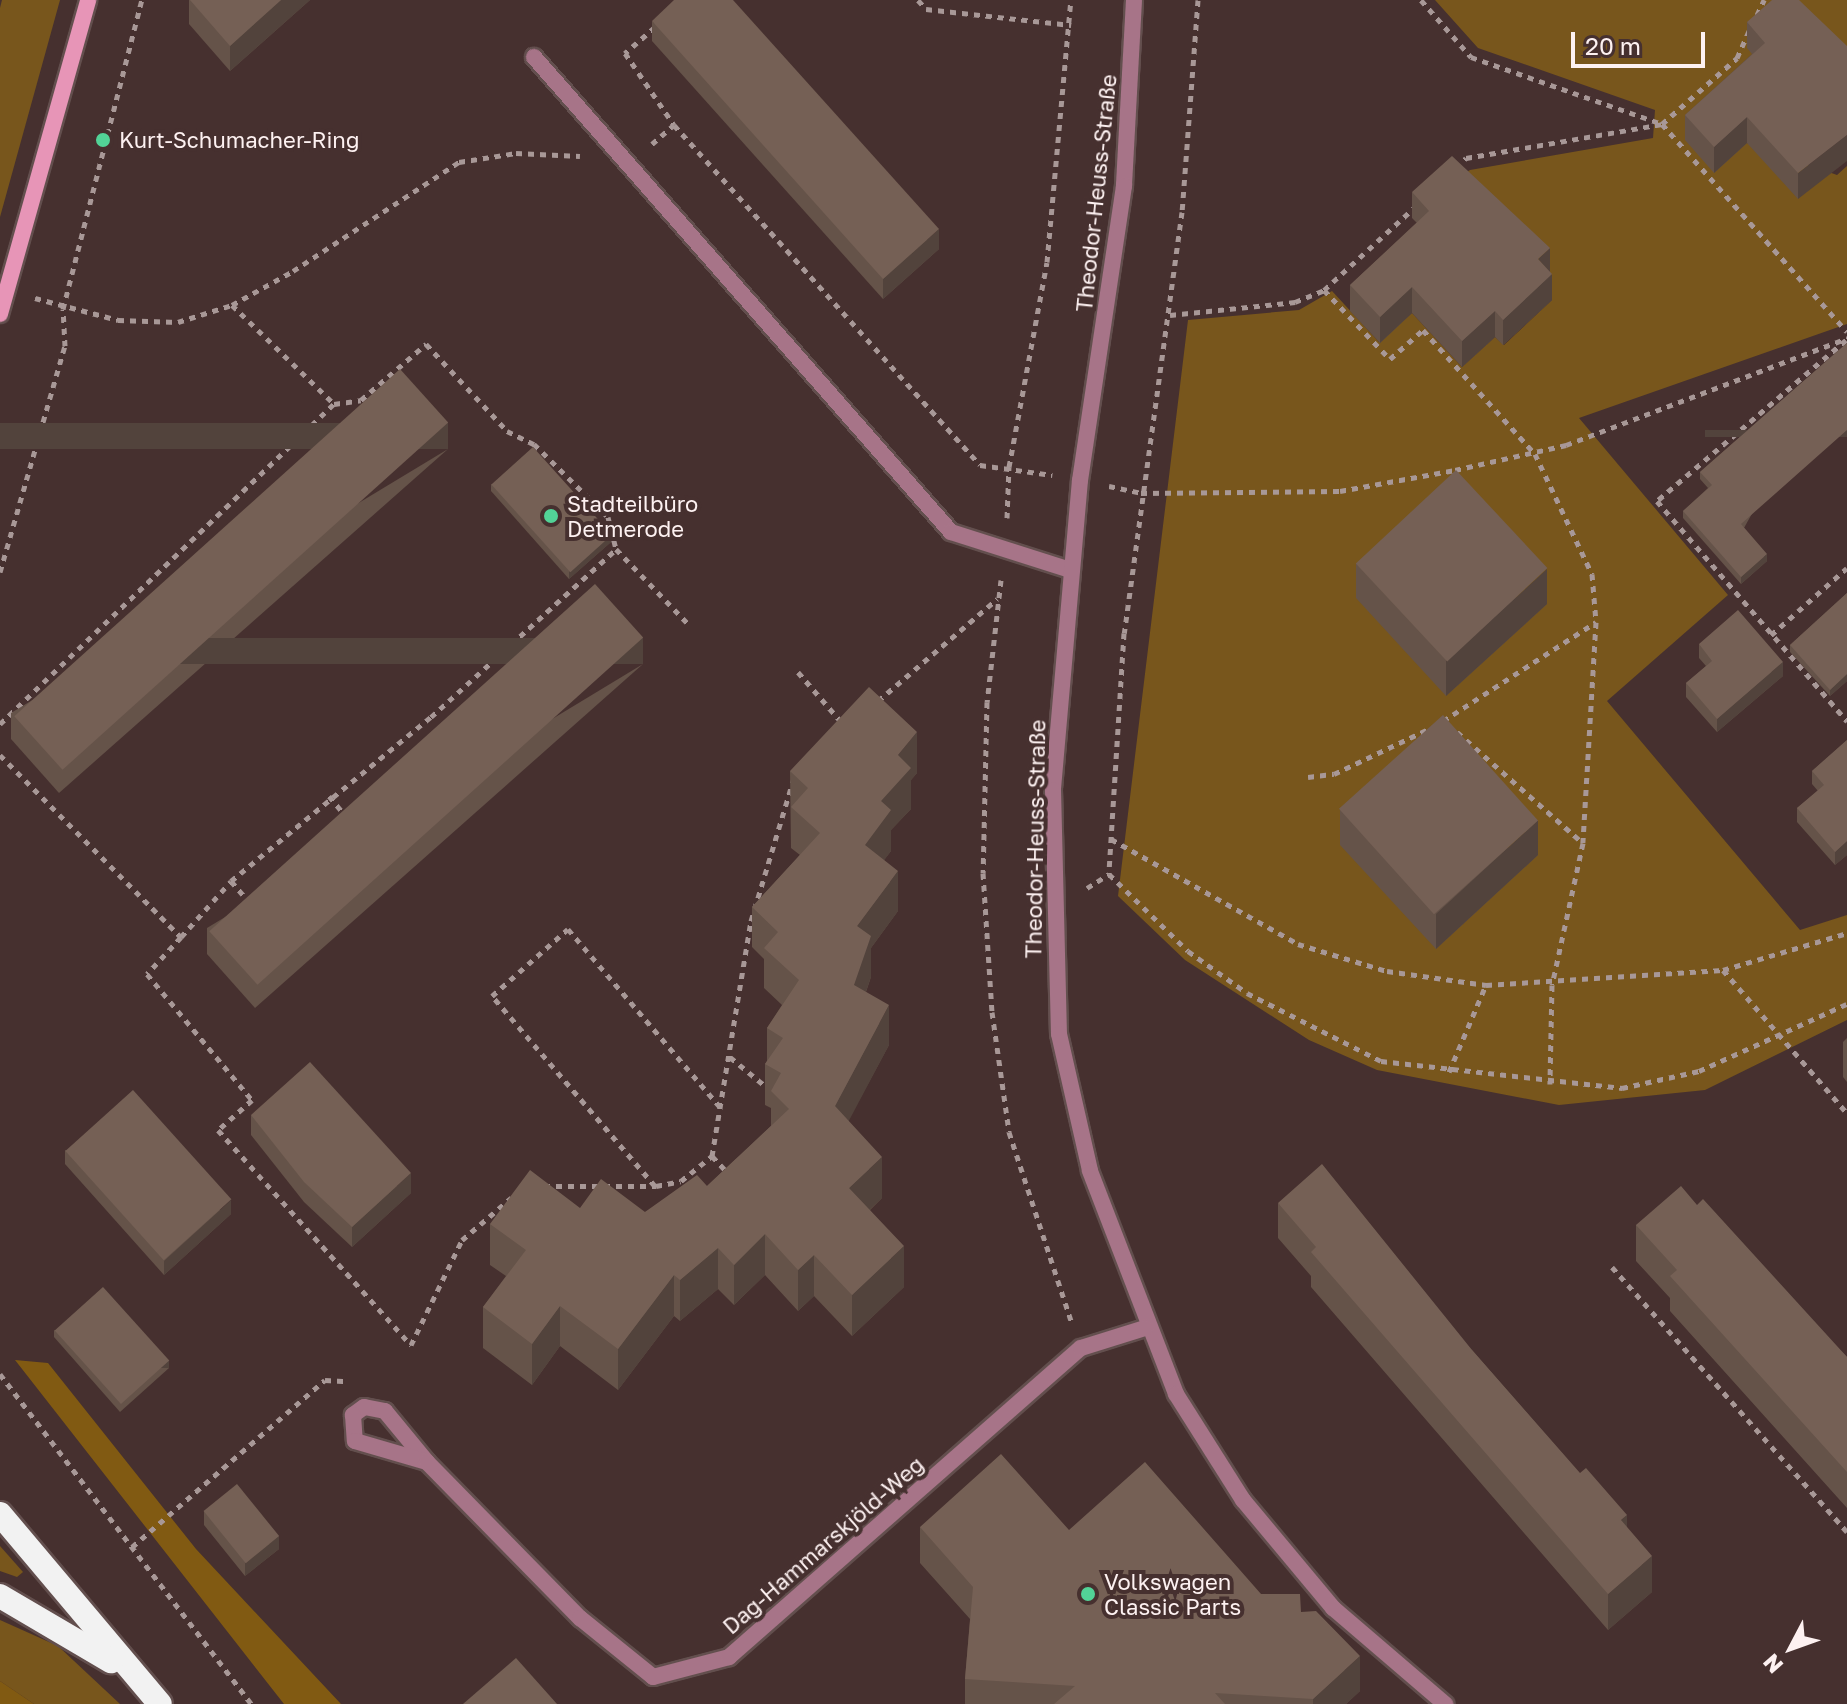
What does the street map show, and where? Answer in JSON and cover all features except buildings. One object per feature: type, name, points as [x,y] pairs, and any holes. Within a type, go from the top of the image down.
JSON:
[{"type":"highway","points":[[0,1514],[160,1704]]},
{"type":"highway","points":[[0,1596],[70,1632],[139,1681]]},
{"type":"street","points":[[0,314],[88,0]]},
{"type":"street","name":"Theodor-Heuss-Straße","points":[[1134,0],[1124,186],[1080,480],[1053,790],[1059,1034],[1090,1171],[1145,1328],[1176,1394],[1243,1500],[1333,1608],[1445,1704]]},
{"type":"street","points":[[534,57],[951,532],[1006,556],[1070,570]]},
{"type":"street","name":"Dag-Hammarskjöld-Weg","points":[[427,1462],[361,1446],[349,1429],[353,1415],[364,1407],[385,1411],[427,1462],[580,1618],[653,1677],[729,1657],[1081,1348],[1145,1328]]},
{"type":"street","points":[[1317,1629],[1333,1608]]},
{"type":"path","points":[[0,572],[65,346],[63,309],[142,0]]},
{"type":"path","points":[[918,0],[926,9],[1071,25]]},
{"type":"path","points":[[1071,0],[1047,262],[1009,467],[1006,556],[997,599],[983,858],[992,1012],[1009,1132],[1034,1225],[1081,1348]]},
{"type":"path","points":[[1198,0],[1170,315],[1141,493],[1109,874],[1188,951],[1247,993],[1381,1061],[1550,1084],[1622,1088],[1699,1071],[1847,1004]]},
{"type":"path","points":[[1421,0],[1471,57],[1662,124],[1847,332]]},
{"type":"path","points":[[1444,179],[1466,158],[1662,124],[1737,58],[1764,0]]},
{"type":"path","points":[[665,18],[625,53],[674,125],[980,465],[1009,467],[1141,493],[1340,491],[1535,454],[1847,339]]},
{"type":"path","points":[[63,309],[178,322],[232,305],[459,162],[562,152],[627,166]]},
{"type":"path","points":[[1170,315],[1295,302],[1324,290],[1423,199]]},
{"type":"path","points":[[1324,290],[1390,359],[1423,330],[1535,454],[1592,574],[1596,622],[1583,843],[1552,985],[1550,1084]]},
{"type":"path","points":[[232,305],[334,404]]},
{"type":"path","points":[[1847,339],[1657,501],[1847,721]]},
{"type":"path","points":[[0,724],[334,404],[361,400],[426,344],[507,431],[534,444],[608,517],[616,549],[690,626]]},
{"type":"path","points":[[514,1195],[462,1240],[411,1345],[218,1130],[252,1100],[147,974],[231,881],[329,796],[431,717],[616,549]]},
{"type":"path","points":[[1771,635],[1847,568]]},
{"type":"path","points":[[870,708],[997,599]]},
{"type":"path","points":[[1308,777],[1392,751],[1596,622]]},
{"type":"path","points":[[527,631],[537,642]]},
{"type":"path","points":[[798,672],[847,728]]},
{"type":"path","points":[[431,717],[440,728]]},
{"type":"path","points":[[837,737],[858,718]]},
{"type":"path","points":[[1445,720],[1583,843]]},
{"type":"path","points":[[0,755],[181,937]]},
{"type":"path","points":[[539,1186],[656,1186],[681,1181],[712,1156],[751,921],[787,785],[807,766]]},
{"type":"path","points":[[787,785],[801,801]]},
{"type":"path","points":[[329,796],[353,824]]},
{"type":"path","points":[[1111,839],[1298,944],[1387,971],[1486,985],[1552,985],[1723,970],[1847,933]]},
{"type":"path","points":[[231,881],[257,910]]},
{"type":"path","points":[[751,921],[764,934]]},
{"type":"path","points":[[656,1186],[492,996],[568,929],[721,1108]]},
{"type":"path","points":[[1723,970],[1847,1113]]},
{"type":"path","points":[[1449,1072],[1486,985]]},
{"type":"path","points":[[729,1056],[773,1093]]},
{"type":"path","points":[[712,1156],[737,1183]]},
{"type":"path","points":[[1612,1267],[1847,1532]]},
{"type":"path","points":[[0,1374],[251,1704]]},
{"type":"path","points":[[132,1547],[325,1380],[353,1381]]},
{"type":"shaded area","points":[[2,0],[60,0],[0,217],[0,8]]},
{"type":"shaded area","points":[[1435,0],[1847,0],[1847,68],[1783,88],[1747,143],[1837,175],[1847,166],[1847,324],[1579,418],[1728,595],[1607,701],[1800,930],[1847,915],[1847,1020],[1705,1090],[1559,1105],[1377,1070],[1309,1040],[1185,960],[1118,896],[1188,320],[1299,310],[1332,291],[1379,342],[1412,313],[1462,367],[1495,337],[1504,345],[1552,300],[1452,182],[1470,170],[1653,138],[1655,110],[1478,48]]},
{"type":"shaded area","points":[[15,1360],[48,1363],[196,1549],[341,1704],[284,1704]]},
{"type":"shaded area","points":[[0,1546],[23,1572],[17,1577],[0,1571]]},
{"type":"shaded area","points":[[0,1620],[58,1646],[120,1704],[34,1704],[0,1681]]},
{"type":"shaded area","points":[[0,1681],[34,1704],[0,1704]]},
{"type":"place","name":"Kurt-Schumacher-Ring","points":[[103,140]]},
{"type":"place","name":"Stadteilbüro Detmerode","points":[[551,516]]},
{"type":"place","name":"Volkswagen Classic Parts","points":[[1088,1594]]}]
